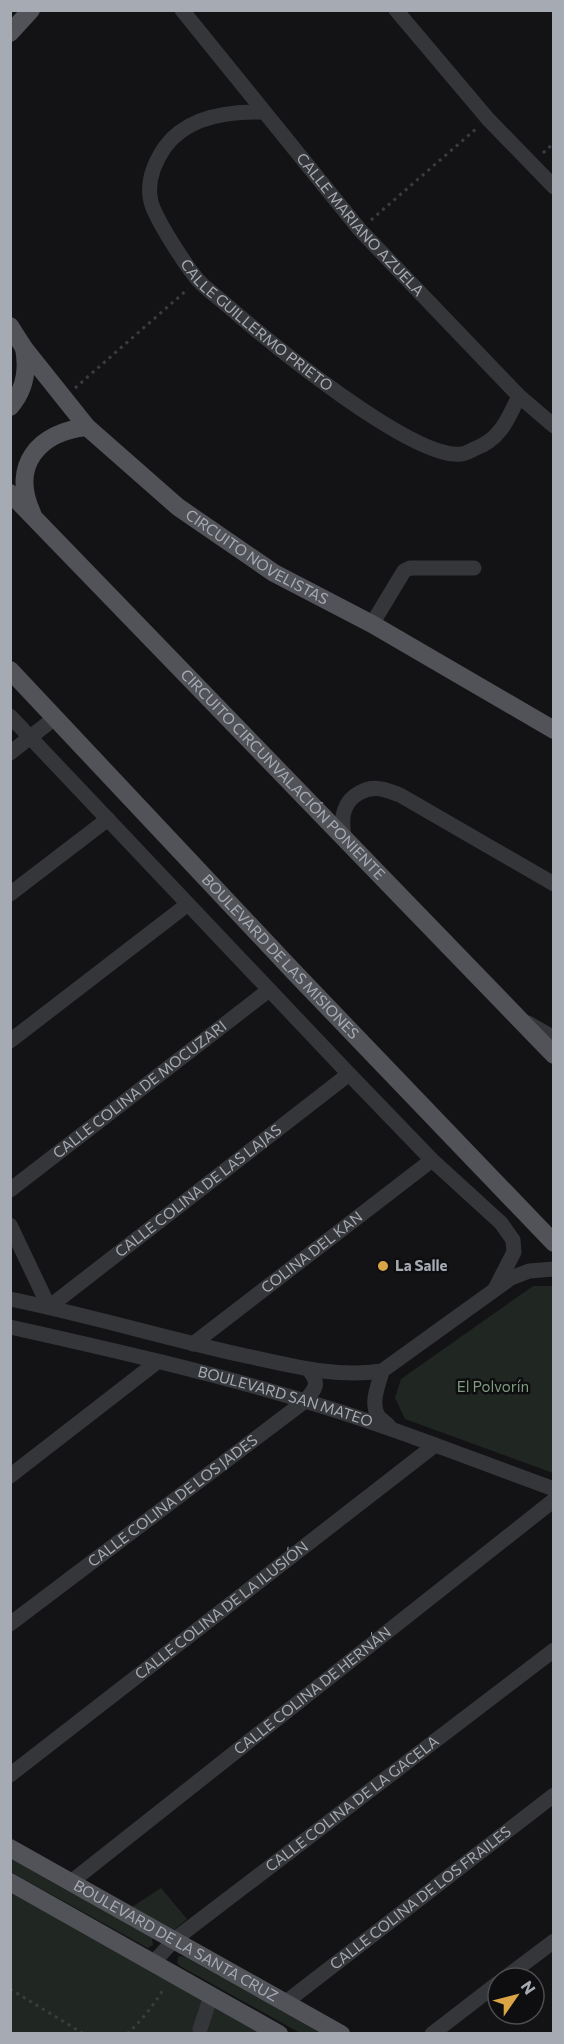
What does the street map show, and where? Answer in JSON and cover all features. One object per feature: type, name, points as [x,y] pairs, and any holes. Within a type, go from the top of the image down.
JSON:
[{"type":"main road","points":[[10,33],[31,10]]},
{"type":"main road","name":"CIRCUITO NOVELISTAS","points":[[10,326],[24,348],[87,427],[178,507],[264,567],[372,624],[554,730]]},
{"type":"main road","points":[[10,407],[18,396],[25,377],[27,368],[24,348]]},
{"type":"main road","points":[[36,520],[25,490],[27,470],[33,452],[52,436],[87,427]]},
{"type":"main road","name":"CIRCUITO CIRCUNVALACIÓN PONIENTE","points":[[10,493],[554,1055]]},
{"type":"main road","name":"BOULEVARD DE LAS MISIONES","points":[[10,670],[57,717],[294,972],[554,1243]]},
{"type":"main road","name":"BOULEVARD DE LA SANTA CRUZ","points":[[10,1848],[341,2034]]},
{"type":"main road","name":"BOULEVARD DE LA SANTA CRUZ","points":[[10,1882],[279,2034]]},
{"type":"street","name":"CALLE MARIANO AZUELA","points":[[182,10],[360,230],[519,396],[554,426]]},
{"type":"street","points":[[396,10],[488,119],[554,187]]},
{"type":"street","name":"CALLE GUILLERMO PRIETO","points":[[264,112],[220,114],[194,124],[171,139],[157,159],[150,177],[152,202],[167,234],[198,280],[267,340],[341,395],[407,437],[442,451],[461,454],[493,440],[506,425],[519,396]]},
{"type":"street","points":[[372,624],[404,571],[410,568],[474,568]]},
{"type":"street","name":"BOULEVARD DE LAS MISIONES","points":[[10,716],[432,1160],[501,1223],[513,1240],[514,1252],[511,1262],[495,1289]]},
{"type":"street","points":[[10,753],[57,717]]},
{"type":"street","points":[[344,838],[345,809],[354,796],[364,790],[379,788],[400,795],[554,884]]},
{"type":"street","points":[[10,894],[108,819]]},
{"type":"street","points":[[10,1041],[188,904]]},
{"type":"street","name":"CALLE COLINA DE MOCUZARI","points":[[10,1190],[269,990]]},
{"type":"street","points":[[517,1018],[554,1038]]},
{"type":"street","name":"CALLE COLINA DE LAS LAJAS","points":[[49,1307],[349,1074]]},
{"type":"street","name":"COLINA DEL KAN","points":[[193,1344],[432,1160]]},
{"type":"street","points":[[10,1225],[49,1307]]},
{"type":"street","points":[[392,1429],[378,1416],[376,1405],[375,1395],[382,1371],[511,1278],[529,1271],[554,1269]]},
{"type":"street","name":"BOULEVARD SAN MATEO","points":[[10,1299],[309,1370],[345,1374],[382,1371]]},
{"type":"street","name":"BOULEVARD SAN MATEO","points":[[12,1329],[157,1362],[305,1401],[392,1429],[554,1489]]},
{"type":"street","points":[[10,1476],[157,1362]]},
{"type":"street","points":[[305,1401],[316,1385],[315,1378],[309,1370]]},
{"type":"street","name":"CALLE COLINA DE LOS JADES","points":[[10,1624],[305,1401]]},
{"type":"street","name":"CALLE COLINA DE LA ILUSIÓN","points":[[10,1775],[435,1445]]},
{"type":"street","name":"CALLE COLINA DE HERNÁN","points":[[71,1882],[554,1500]]},
{"type":"street","name":"CALLE COLINA DE LA GACELA","points":[[154,1962],[174,1940],[554,1650]]},
{"type":"street","name":"CALLE COLINA DE LOS FRAILES","points":[[286,2002],[554,1795]]},
{"type":"street","points":[[521,1966],[554,1941]]},
{"type":"street","points":[[432,2034],[486,1992]]},
{"type":"street","points":[[202,2032],[211,1996]]},
{"type":"path","points":[[360,230],[488,119]]},
{"type":"path","points":[[63,399],[198,280]]},
{"type":"path","points":[[127,2034],[155,2003],[173,1973]]},
{"type":"path","points":[[10,1989],[84,2034]]},
{"type":"green space","name":"El Polvorín","points":[[533,1286],[553,1286],[553,1473],[405,1419],[395,1398],[401,1379]]},
{"type":"green space","points":[[11,1858],[144,1933],[152,1938],[153,1945],[148,1948],[11,1872]]},
{"type":"green space","points":[[161,1888],[187,1919],[174,1930],[132,1907]]},
{"type":"green space","points":[[10,1890],[271,2033],[11,2033]]},
{"type":"green space","points":[[181,1956],[321,2033],[300,2033],[180,1966],[177,1963],[178,1957]]},
{"type":"place","name":"La Salle","points":[[383,1266]]}]
